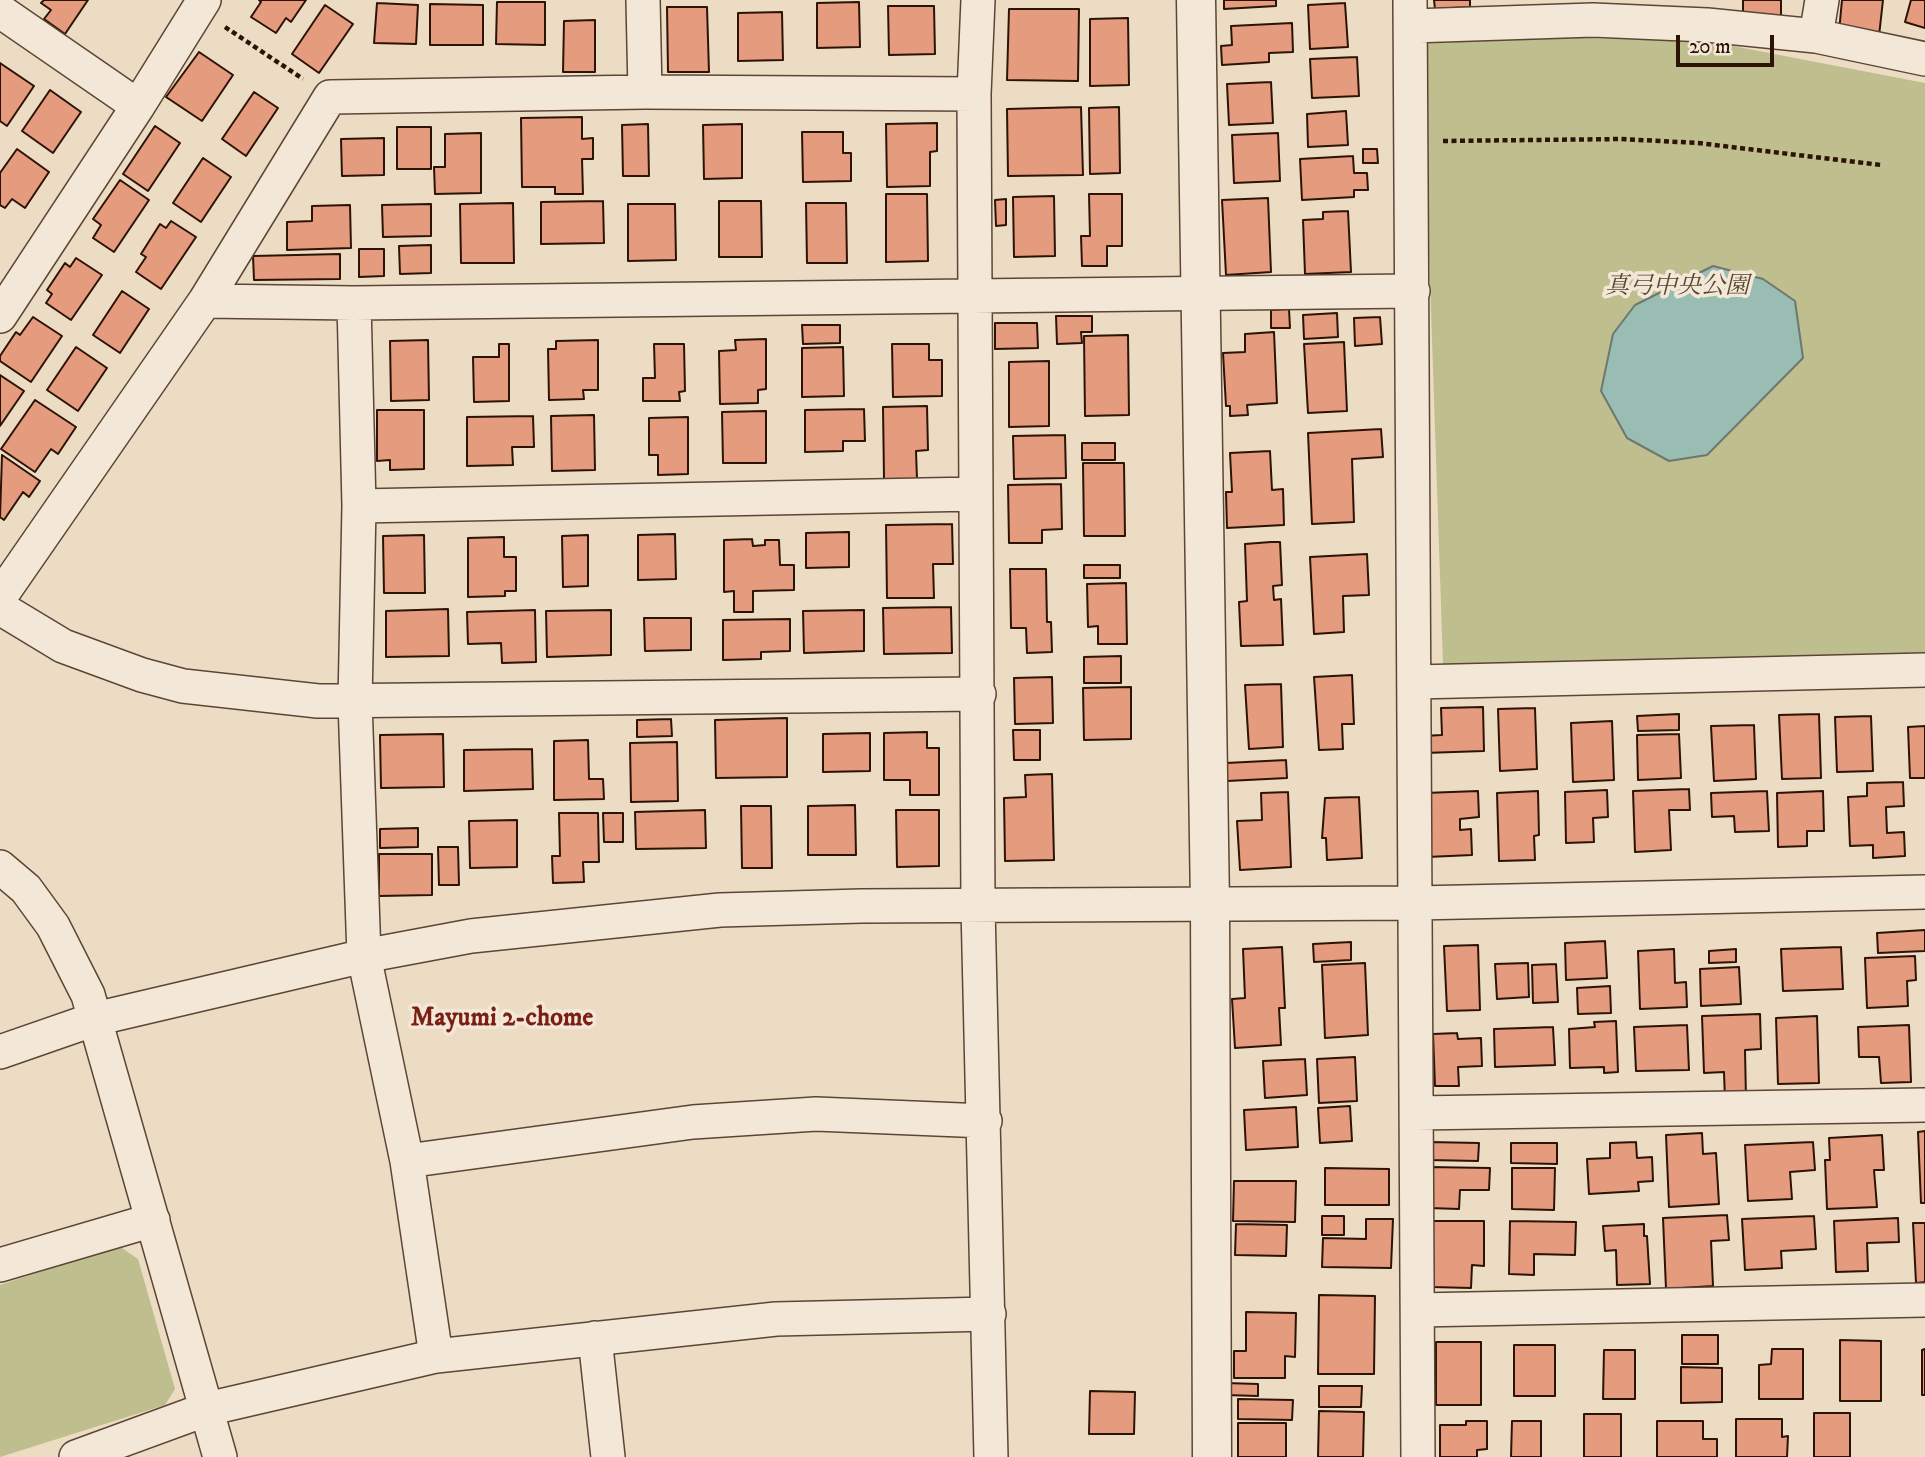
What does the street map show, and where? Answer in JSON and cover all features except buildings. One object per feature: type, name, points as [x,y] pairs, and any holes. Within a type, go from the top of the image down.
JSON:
[{"type":"street","points":[[643,0],[645,92]]},
{"type":"street","points":[[978,0],[974,94],[978,907],[991,1457]]},
{"type":"street","points":[[1196,0],[1210,904],[1212,1457]]},
{"type":"street","points":[[1816,36],[1822,0]]},
{"type":"street","points":[[0,316],[138,106],[201,4]]},
{"type":"street","points":[[1418,1457],[1411,13],[1594,10],[1816,36],[1925,59]]},
{"type":"street","points":[[6,13],[138,106]]},
{"type":"street","points":[[0,597],[205,301],[330,97],[645,92],[974,94]]},
{"type":"street","points":[[205,301],[354,303],[1413,290]]},
{"type":"street","points":[[354,303],[359,506],[355,702],[364,956],[407,1161],[436,1356]]},
{"type":"street","points":[[359,506],[975,494]]},
{"type":"street","points":[[0,608],[63,646],[142,676],[183,686],[318,701],[979,694]]},
{"type":"street","points":[[1415,682],[1925,670]]},
{"type":"street","points":[[0,867],[26,889],[53,926],[75,964],[95,1019],[220,1457]]},
{"type":"street","points":[[0,1052],[95,1019],[364,956],[484,934],[720,910],[860,906],[1416,902],[1925,892]]},
{"type":"street","points":[[1417,1113],[1925,1105]]},
{"type":"street","points":[[407,1161],[628,1130],[803,1115],[985,1121]]},
{"type":"street","points":[[0,1265],[153,1220]]},
{"type":"street","points":[[1418,1310],[1925,1300]]},
{"type":"street","points":[[76,1457],[207,1409],[436,1356],[776,1319],[989,1314]]},
{"type":"street","points":[[595,1339],[608,1457]]},
{"type":"path","points":[[201,4],[330,97]]},
{"type":"path","points":[[1413,141],[1621,139],[1698,143],[1881,165]]},
{"type":"green space","name":"真弓中央公園","points":[[1555,37],[1712,42],[1925,83],[1925,656],[1443,665],[1422,44]]},
{"type":"green space","points":[[119,1246],[138,1259],[175,1389],[165,1405],[0,1457],[0,1285]]},
{"type":"water","points":[[1713,266],[1763,279],[1795,301],[1803,358],[1707,455],[1669,461],[1627,438],[1601,391],[1613,334],[1635,305]]},
{"type":"district","name":"Mayumi 2-chome","points":[[502,1020]]}]
